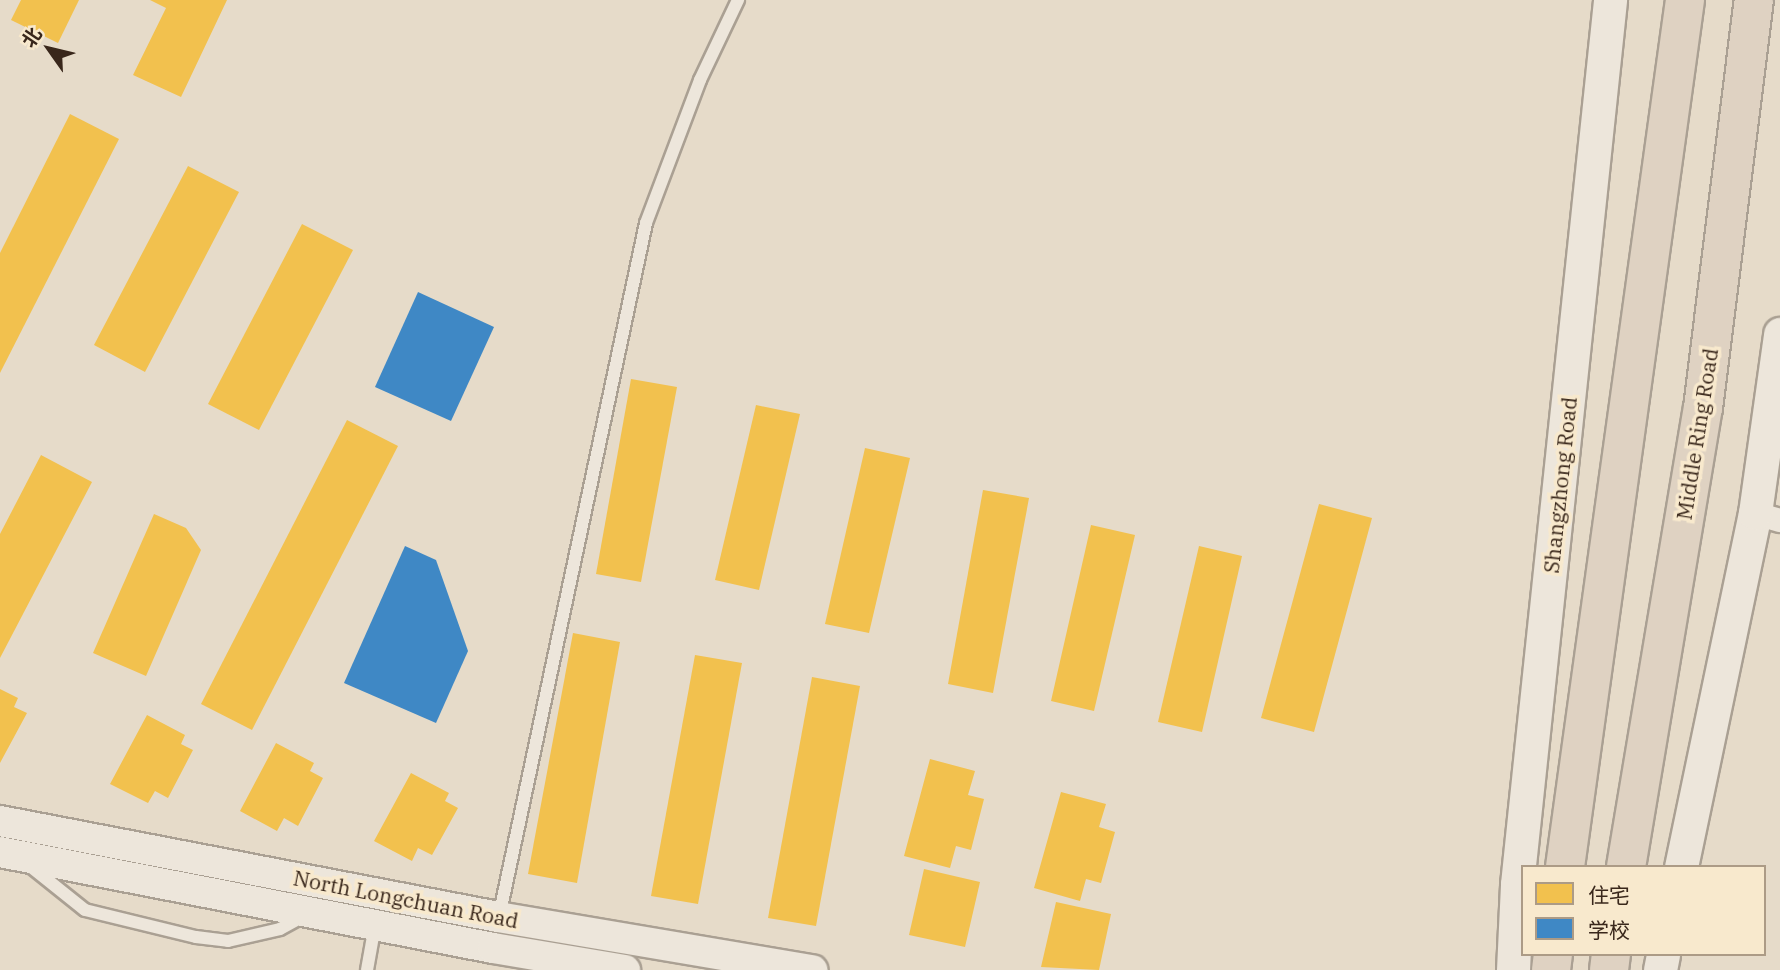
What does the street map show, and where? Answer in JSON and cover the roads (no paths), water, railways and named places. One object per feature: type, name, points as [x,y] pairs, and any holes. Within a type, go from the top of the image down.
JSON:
[{"type":"highway","name":"Middle Ring Road","points":[[1626,865],[1703,408],[1754,0]]},
{"type":"highway","points":[[1565,865],[1683,7]]},
{"type":"main road","name":"Shangzhong Road","points":[[1513,970],[1517,884],[1610,0]]},
{"type":"main road","points":[[1681,865],[1768,517],[1780,334]]},
{"type":"street","name":"North Longchuan Road","points":[[0,821],[498,917],[813,970]]},
{"type":"street","name":"North Longchuan Road","points":[[8,853],[625,970]]},
{"type":"lane","points":[[498,917],[646,223],[700,80],[738,0]]},
{"type":"lane","points":[[8,853],[85,910],[195,937],[228,941],[280,929],[311,912]]},
{"type":"lane","points":[[367,970],[375,924]]}]
